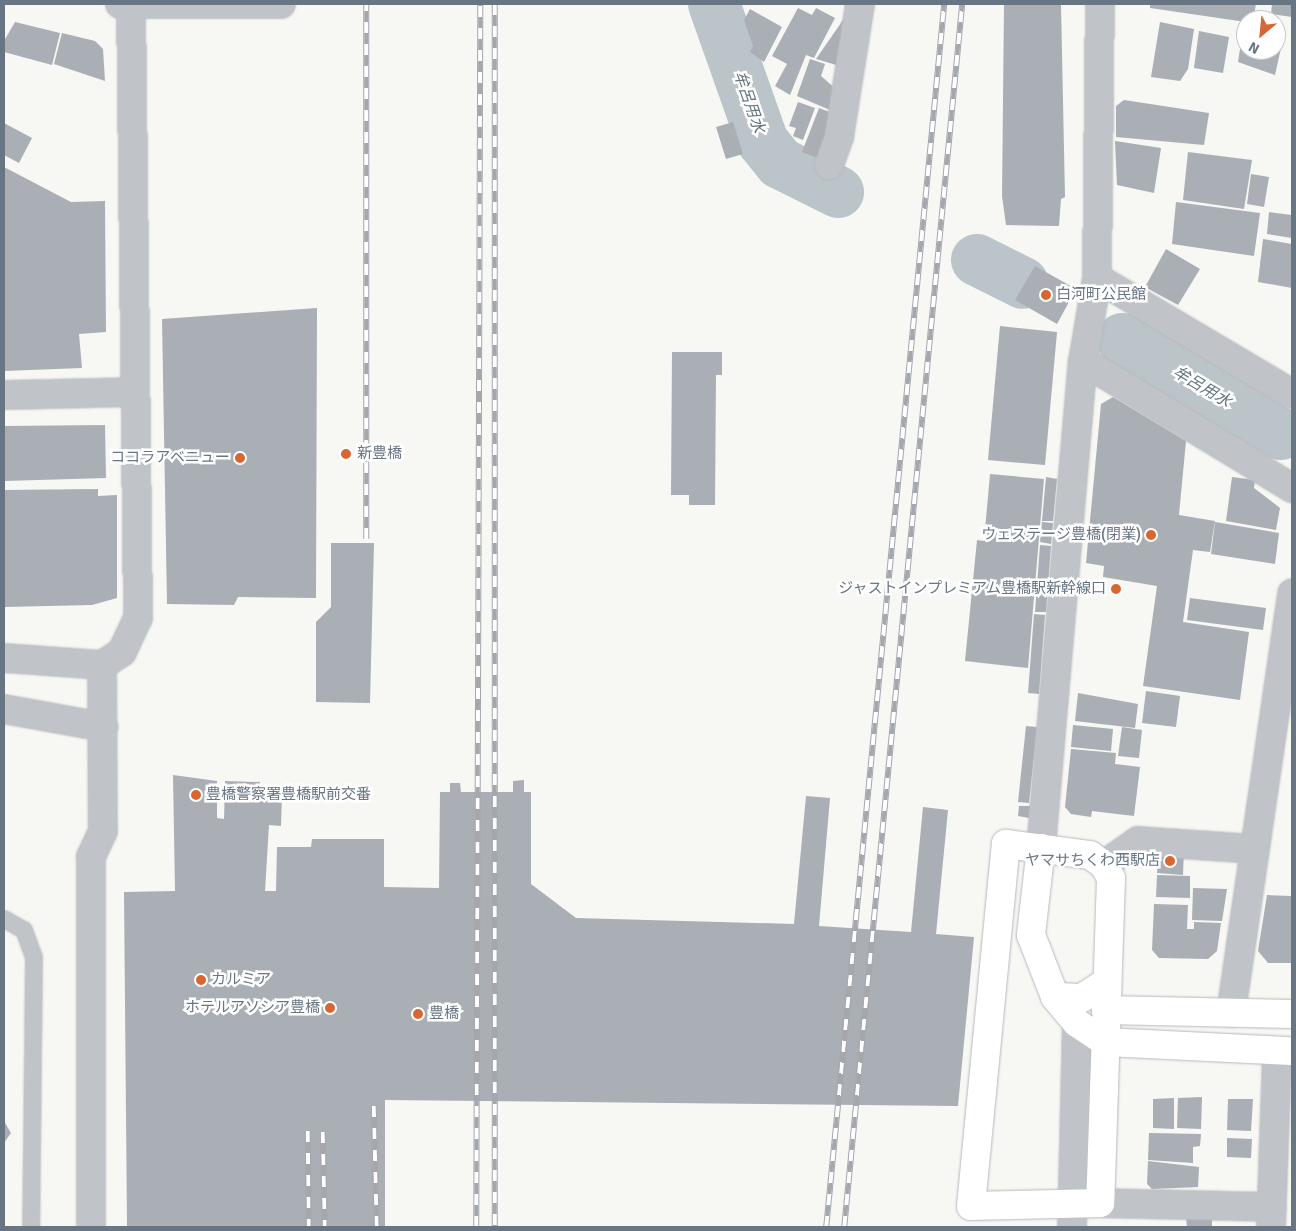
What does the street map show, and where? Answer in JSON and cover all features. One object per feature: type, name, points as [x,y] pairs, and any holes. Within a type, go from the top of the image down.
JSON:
[{"type":"street","points":[[4,658],[102,665],[122,652],[138,617],[127,5],[281,4]]},
{"type":"street","points":[[829,166],[839,137],[860,4]]},
{"type":"street","points":[[1100,4],[1097,278],[1083,361],[1041,848],[1031,935],[1054,997],[1077,1023],[1105,1042],[1284,1051],[1271,1217],[1100,1203],[1072,1216],[971,1206],[1006,844],[1041,848],[1090,855],[1104,864],[1111,878],[1105,983],[1106,1010],[1105,1042],[1100,1203]]},
{"type":"street","points":[[1097,278],[1292,394]]},
{"type":"street","points":[[1083,361],[1292,488]]},
{"type":"street","points":[[4,395],[135,392]]},
{"type":"street","points":[[1231,1013],[1292,593]]},
{"type":"street","points":[[91,1227],[91,857],[103,831],[102,665]]},
{"type":"street","points":[[4,709],[103,727]]},
{"type":"street","points":[[1104,864],[1138,840],[1254,849]]},
{"type":"street","points":[[1054,997],[1082,998],[1105,983]]},
{"type":"street","points":[[1106,1010],[1292,1014]]},
{"type":"street","points":[[1072,1216],[1077,1023]]},
{"type":"lane","points":[[4,919],[24,930],[34,957],[31,1227]]},
{"type":"building","points":[[1004,4],[1061,5],[1065,197],[1061,199],[1059,226],[1006,225],[1002,196]]},
{"type":"building","points":[[1150,4],[1256,4],[1255,10],[1236,10],[1236,21],[1150,8]]},
{"type":"building","points":[[1272,4],[1292,4],[1292,17],[1286,16],[1286,10],[1271,10]]},
{"type":"building","points":[[798,8],[812,15],[816,8],[835,18],[814,58],[806,55],[790,95],[775,86],[787,64],[772,56]]},
{"type":"building","points":[[750,9],[782,27],[764,62],[750,52],[753,46],[744,20]]},
{"type":"building","points":[[843,20],[849,23],[843,67],[816,59]]},
{"type":"building","points":[[15,22],[60,33],[52,65],[4,52],[4,41]]},
{"type":"building","points":[[1160,22],[1194,29],[1188,69],[1180,81],[1151,77]]},
{"type":"building","points":[[1199,31],[1229,37],[1223,73],[1194,68]]},
{"type":"building","points":[[62,33],[95,41],[103,49],[105,81],[54,64]]},
{"type":"building","points":[[810,59],[825,64],[821,76],[837,90],[830,110],[797,96]]},
{"type":"building","points":[[1238,60],[1278,60],[1275,75],[1238,62]]},
{"type":"building","points":[[1124,100],[1209,113],[1204,145],[1116,137],[1116,106]]},
{"type":"building","points":[[798,102],[815,108],[803,140],[793,136],[796,128],[789,126]]},
{"type":"building","points":[[819,108],[832,113],[820,159],[802,152]]},
{"type":"building","points":[[733,122],[743,154],[726,159],[716,127]]},
{"type":"building","points":[[4,123],[32,138],[19,163],[4,155]]},
{"type":"building","points":[[1115,141],[1161,148],[1154,193],[1117,185]]},
{"type":"building","points":[[1188,152],[1252,160],[1244,209],[1183,200]]},
{"type":"building","points":[[4,167],[71,202],[105,201],[106,332],[79,334],[82,368],[4,371]]},
{"type":"building","points":[[1251,174],[1269,177],[1264,207],[1247,204]]},
{"type":"building","points":[[1176,202],[1260,213],[1254,256],[1172,244]]},
{"type":"building","points":[[1269,212],[1292,215],[1292,238],[1267,234]]},
{"type":"building","points":[[1263,239],[1292,244],[1292,288],[1258,282]]},
{"type":"building","points":[[1166,249],[1200,269],[1178,305],[1145,287]]},
{"type":"building","points":[[1035,266],[1076,289],[1057,324],[1015,300]]},
{"type":"building","name":"ココラアベニュー","points":[[317,308],[316,598],[238,597],[234,605],[167,604],[162,319]]},
{"type":"building","points":[[1000,326],[1057,332],[1045,465],[988,460]]},
{"type":"building","points":[[672,352],[722,352],[722,375],[716,375],[715,505],[689,505],[689,495],[671,495]]},
{"type":"building","name":"ウェステージ豊橋(閉業)","points":[[1113,397],[1186,441],[1179,515],[1215,521],[1210,552],[1193,550],[1183,622],[1249,632],[1240,700],[1143,686],[1157,586],[1103,577],[1104,566],[1086,563],[1101,404]]},
{"type":"building","points":[[105,425],[106,478],[4,481],[4,426]]},
{"type":"building","points":[[990,474],[1044,479],[1028,668],[965,661],[977,540],[984,541]]},
{"type":"building","points":[[1046,477],[1057,479],[1053,521],[1042,521]]},
{"type":"building","points":[[1232,477],[1255,480],[1254,488],[1280,508],[1276,530],[1226,521]]},
{"type":"building","points":[[98,489],[98,496],[117,495],[117,598],[92,605],[4,607],[4,490]]},
{"type":"building","points":[[1042,522],[1053,523],[1051,544],[1040,542]]},
{"type":"building","points":[[1215,522],[1279,533],[1275,564],[1211,554]]},
{"type":"building","points":[[331,543],[374,543],[370,703],[316,702],[316,622],[331,607]]},
{"type":"building","points":[[1040,545],[1051,546],[1046,612],[1035,612]]},
{"type":"building","points":[[1190,598],[1266,608],[1263,630],[1187,620]]},
{"type":"building","points":[[1034,614],[1045,615],[1039,694],[1028,693]]},
{"type":"building","points":[[1146,691],[1180,696],[1176,727],[1142,723]]},
{"type":"building","points":[[1078,693],[1138,704],[1135,728],[1075,721]]},
{"type":"building","points":[[1073,725],[1113,729],[1111,751],[1071,747]]},
{"type":"building","points":[[1026,726],[1037,727],[1029,803],[1018,802]]},
{"type":"building","points":[[1122,727],[1142,730],[1139,758],[1118,756]]},
{"type":"building","points":[[1071,749],[1116,753],[1115,764],[1140,767],[1134,816],[1092,811],[1091,817],[1071,814],[1065,807]]},
{"type":"building","points":[[173,775],[217,781],[217,818],[224,819],[225,781],[260,782],[261,792],[282,793],[281,826],[269,825],[265,891],[276,891],[277,847],[311,847],[312,839],[384,839],[384,887],[439,888],[440,792],[450,792],[450,783],[460,783],[461,792],[513,792],[513,781],[524,780],[524,792],[531,792],[531,884],[576,918],[794,924],[806,796],[830,798],[819,926],[911,932],[923,807],[948,810],[936,934],[974,937],[958,1106],[385,1100],[385,1227],[127,1227],[124,892],[175,891]]},
{"type":"building","points":[[1019,806],[1030,806],[1029,818],[1018,816]]},
{"type":"building","points":[[1159,848],[1184,850],[1183,875],[1157,873]]},
{"type":"building","points":[[1157,875],[1190,876],[1190,898],[1156,897]]},
{"type":"building","points":[[1193,888],[1227,889],[1222,921],[1192,920]]},
{"type":"building","points":[[1267,895],[1291,896],[1292,963],[1268,963],[1258,951]]},
{"type":"building","points":[[1154,904],[1188,905],[1187,929],[1194,929],[1194,922],[1221,923],[1217,951],[1208,959],[1159,958],[1152,950]]},
{"type":"building","points":[[1202,1097],[1201,1129],[1177,1128],[1178,1098]]},
{"type":"building","points":[[1174,1098],[1174,1129],[1153,1128],[1153,1099]]},
{"type":"building","points":[[1228,1099],[1253,1099],[1251,1131],[1227,1130]]},
{"type":"building","points":[[4,1121],[11,1133],[4,1143]]},
{"type":"building","points":[[1149,1133],[1201,1134],[1200,1146],[1193,1147],[1193,1163],[1148,1160]]},
{"type":"building","points":[[1227,1138],[1252,1139],[1251,1158],[1227,1157]]},
{"type":"building","points":[[1148,1161],[1199,1167],[1198,1187],[1152,1189],[1147,1184]]},
{"type":"building","points":[[1186,1218],[1212,1219],[1212,1227],[1187,1227]]},
{"type":"waterway","name":"牟呂用水","points":[[714,4],[763,142],[780,163],[838,192]]},
{"type":"waterway","name":"牟呂用水","points":[[977,260],[1023,283]]},
{"type":"waterway","name":"牟呂用水","points":[[1122,339],[1281,434]]},
{"type":"railway","points":[[366,4],[366,539]]},
{"type":"railway","points":[[476,1227],[480,4]]},
{"type":"railway","points":[[495,4],[495,1227]]},
{"type":"railway","points":[[826,1227],[944,4]]},
{"type":"railway","points":[[844,1227],[962,4]]},
{"type":"railway","points":[[374,1106],[377,1227]]},
{"type":"railway","points":[[308,1131],[309,1227]]},
{"type":"railway","points":[[323,1132],[325,1227]]},
{"type":"place","name":"白河町公民館","points":[[1046,295]]},
{"type":"place","name":"新豊橋","points":[[346,454]]},
{"type":"place","name":"ココラアベニュー","points":[[240,458]]},
{"type":"place","name":"ウェステージ豊橋(閉業)","points":[[1151,535]]},
{"type":"place","name":"ジャストインプレミアム豊橋駅新幹線口","points":[[1116,589]]},
{"type":"place","name":"豊橋警察署豊橋駅前交番","points":[[196,795]]},
{"type":"place","name":"ヤマサちくわ西駅店","points":[[1170,861]]},
{"type":"place","name":"カルミア","points":[[201,980]]},
{"type":"place","name":"ホテルアソシア豊橋","points":[[330,1008]]},
{"type":"place","name":"豊橋","points":[[418,1014]]}]
